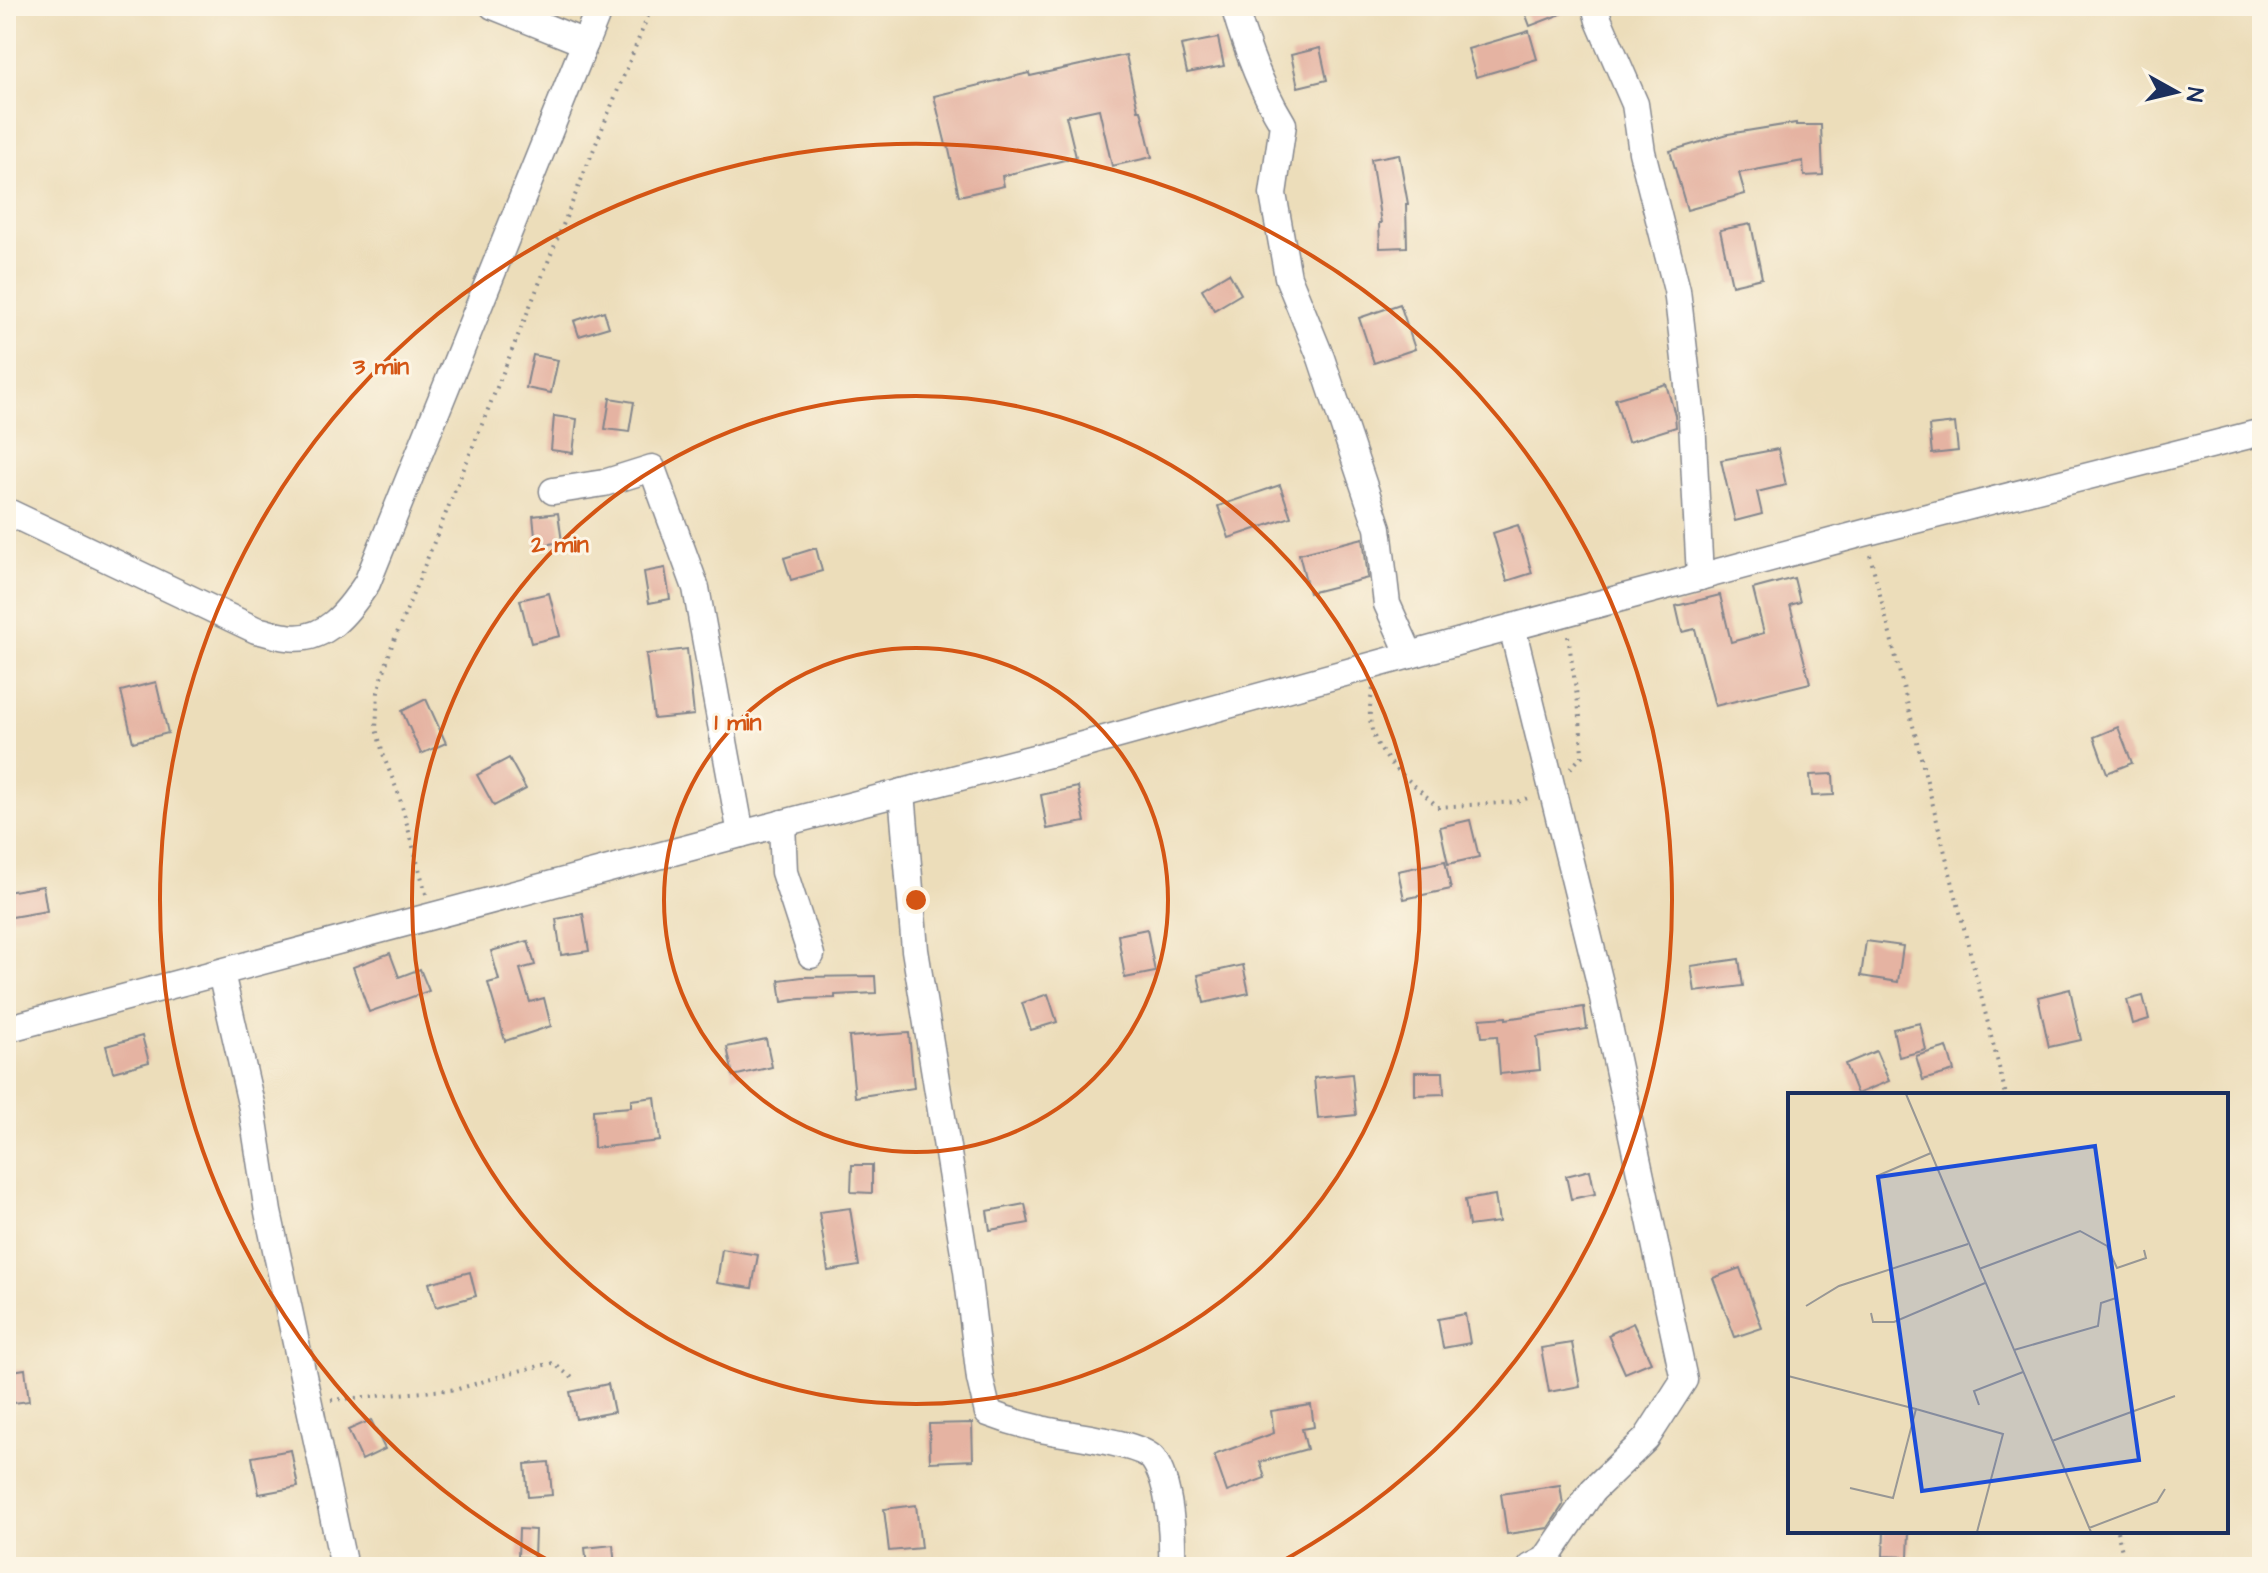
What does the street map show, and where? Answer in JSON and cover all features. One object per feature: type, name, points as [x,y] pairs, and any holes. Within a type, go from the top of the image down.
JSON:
[{"type":"street","points":[[493,6],[585,43]]},
{"type":"street","points":[[6,511],[256,630],[290,638],[321,633],[348,612],[367,583],[600,6]]},
{"type":"street","points":[[1234,6],[1246,50],[1283,124],[1273,194],[1288,277],[1321,358],[1378,528],[1387,604],[1410,655]]},
{"type":"street","points":[[1595,6],[1635,104],[1642,152],[1677,290],[1692,420],[1700,577]]},
{"type":"street","points":[[6,1029],[1057,752],[1864,533],[2262,432]]},
{"type":"street","points":[[553,491],[604,483],[652,468],[696,588],[741,834]]},
{"type":"street","points":[[1512,627],[1599,979],[1684,1380],[1646,1439],[1593,1490],[1545,1560],[1531,1567]]},
{"type":"street","points":[[902,792],[915,950],[967,1271],[980,1379],[988,1413],[1027,1426],[1099,1439],[1152,1457],[1168,1502],[1173,1536],[1172,1567]]},
{"type":"street","points":[[782,823],[784,872],[811,955]]},
{"type":"street","points":[[221,973],[252,1108],[268,1212],[344,1567]]},
{"type":"path","points":[[431,916],[414,844],[376,729],[378,692],[397,633],[652,6]]},
{"type":"path","points":[[1864,533],[2005,1093]]},
{"type":"path","points":[[1379,663],[1368,707],[1372,731],[1387,761],[1438,807],[1516,802],[1552,789],[1582,756],[1566,613]]},
{"type":"path","points":[[309,1403],[458,1389],[553,1363],[575,1380]]},
{"type":"path","points":[[2118,1533],[2126,1567]]},
{"type":"building","points":[[1535,6],[1579,7],[1530,26],[1524,10]]},
{"type":"building","points":[[1529,31],[1537,59],[1476,77],[1468,49]]},
{"type":"building","points":[[1218,38],[1224,66],[1187,73],[1181,45]]},
{"type":"building","points":[[1320,48],[1327,80],[1298,87],[1291,55]]},
{"type":"building","points":[[1126,55],[1152,157],[1112,166],[1099,109],[1066,116],[1076,157],[1002,176],[1004,186],[959,196],[934,96],[1029,73],[1030,76]]},
{"type":"building","points":[[1796,123],[1821,125],[1823,175],[1804,176],[1803,161],[1739,173],[1745,194],[1687,210],[1670,151],[1728,134]]},
{"type":"building","points":[[1399,154],[1408,204],[1407,247],[1380,248],[1381,223],[1371,159]]},
{"type":"building","points":[[1751,224],[1762,278],[1732,285],[1720,230]]},
{"type":"building","points":[[1229,273],[1241,294],[1214,310],[1202,289]]},
{"type":"building","points":[[1400,304],[1415,349],[1374,363],[1359,318]]},
{"type":"building","points":[[604,311],[609,327],[579,336],[574,321]]},
{"type":"building","points":[[533,355],[558,360],[551,393],[526,388]]},
{"type":"building","points":[[1666,384],[1676,427],[1628,442],[1615,399]]},
{"type":"building","points":[[610,398],[634,402],[629,432],[605,429]]},
{"type":"building","points":[[554,416],[577,419],[573,453],[551,450]]},
{"type":"building","points":[[1955,423],[1958,451],[1932,454],[1929,426]]},
{"type":"building","points":[[1778,449],[1786,485],[1757,492],[1762,514],[1735,521],[1721,460]]},
{"type":"building","points":[[1280,485],[1291,517],[1229,538],[1218,506]]},
{"type":"building","points":[[558,513],[562,542],[536,546],[533,516]]},
{"type":"building","points":[[1518,525],[1532,573],[1507,581],[1493,533]]},
{"type":"building","points":[[1363,538],[1368,578],[1309,593],[1299,554]]},
{"type":"building","points":[[816,548],[822,571],[791,580],[784,558]]},
{"type":"building","points":[[665,568],[670,599],[649,603],[644,572]]},
{"type":"building","points":[[1794,578],[1800,602],[1790,605],[1810,683],[1715,706],[1695,629],[1682,632],[1676,606],[1720,595],[1731,642],[1764,633],[1753,589]]},
{"type":"building","points":[[549,593],[560,636],[531,643],[520,600]]},
{"type":"building","points":[[687,649],[694,715],[654,719],[646,654]]},
{"type":"building","points":[[156,682],[168,733],[133,742],[121,691]]},
{"type":"building","points":[[426,699],[446,743],[421,754],[402,711]]},
{"type":"building","points":[[2118,727],[2132,763],[2107,773],[2094,737]]},
{"type":"building","points":[[509,758],[526,789],[494,806],[477,775]]},
{"type":"building","points":[[1833,774],[1834,795],[1812,796],[1810,775]]},
{"type":"building","points":[[1078,787],[1085,822],[1047,829],[1041,795]]},
{"type":"building","points":[[1470,820],[1479,857],[1448,864],[1440,827]]},
{"type":"building","points":[[1445,861],[1451,889],[1404,899],[1398,871]]},
{"type":"building","points":[[43,886],[47,911],[6,918],[6,892]]},
{"type":"building","points":[[583,914],[589,951],[561,955],[556,919]]},
{"type":"building","points":[[1147,929],[1155,972],[1125,978],[1118,935]]},
{"type":"building","points":[[528,941],[535,965],[520,969],[530,1002],[544,998],[551,1026],[505,1041],[488,983],[499,980],[491,951]]},
{"type":"building","points":[[1866,941],[1903,946],[1898,982],[1861,976]]},
{"type":"building","points":[[390,953],[399,977],[420,969],[429,991],[369,1012],[353,967]]},
{"type":"building","points":[[1739,959],[1743,986],[1695,992],[1691,966]]},
{"type":"building","points":[[1243,965],[1249,993],[1204,1003],[1198,975]]},
{"type":"building","points":[[875,976],[876,993],[782,1002],[779,980]]},
{"type":"building","points":[[2070,989],[2081,1040],[2049,1047],[2038,997]]},
{"type":"building","points":[[1048,994],[1057,1022],[1031,1030],[1022,1003]]},
{"type":"building","points":[[2143,996],[2149,1019],[2133,1024],[2127,1000]]},
{"type":"building","points":[[1584,1007],[1587,1029],[1537,1037],[1540,1070],[1500,1074],[1497,1036],[1482,1037],[1480,1019],[1506,1019]]},
{"type":"building","points":[[1920,1023],[1926,1050],[1899,1057],[1893,1029]]},
{"type":"building","points":[[909,1033],[914,1088],[855,1097],[849,1037]]},
{"type":"building","points":[[142,1036],[149,1062],[113,1072],[106,1046]]},
{"type":"building","points":[[766,1039],[772,1067],[733,1076],[727,1047]]},
{"type":"building","points":[[1947,1047],[1954,1071],[1923,1080],[1916,1056]]},
{"type":"building","points":[[1876,1051],[1889,1081],[1857,1093],[1845,1064]]},
{"type":"building","points":[[1415,1072],[1443,1072],[1444,1094],[1415,1095]]},
{"type":"building","points":[[1352,1074],[1356,1115],[1318,1119],[1314,1078]]},
{"type":"building","points":[[655,1097],[660,1141],[594,1148],[593,1110],[631,1107],[631,1100]]},
{"type":"building","points":[[852,1165],[872,1165],[872,1193],[851,1192]]},
{"type":"building","points":[[1590,1170],[1595,1194],[1571,1199],[1566,1176]]},
{"type":"building","points":[[1495,1195],[1499,1222],[1469,1226],[1465,1200]]},
{"type":"building","points":[[1025,1204],[1029,1223],[990,1230],[987,1211]]},
{"type":"building","points":[[850,1208],[859,1266],[828,1271],[819,1212]]},
{"type":"building","points":[[722,1249],[758,1255],[752,1288],[717,1283]]},
{"type":"building","points":[[1740,1268],[1762,1328],[1735,1337],[1713,1278]]},
{"type":"building","points":[[470,1272],[476,1296],[436,1307],[429,1283]]},
{"type":"building","points":[[1465,1314],[1470,1343],[1443,1348],[1438,1319]]},
{"type":"building","points":[[1633,1323],[1651,1362],[1625,1373],[1608,1335]]},
{"type":"building","points":[[1572,1343],[1580,1386],[1549,1392],[1541,1348]]},
{"type":"building","points":[[25,1369],[29,1401],[6,1404],[6,1372]]},
{"type":"building","points":[[608,1384],[614,1412],[576,1419],[570,1392]]},
{"type":"building","points":[[1311,1405],[1314,1427],[1302,1429],[1307,1449],[1260,1462],[1265,1478],[1227,1492],[1214,1455],[1274,1433],[1271,1411]]},
{"type":"building","points":[[371,1420],[385,1449],[362,1460],[348,1430]]},
{"type":"building","points":[[972,1423],[973,1460],[930,1462],[929,1424]]},
{"type":"building","points":[[291,1450],[298,1487],[259,1494],[252,1457]]},
{"type":"building","points":[[549,1462],[552,1495],[528,1497],[525,1464]]},
{"type":"building","points":[[1560,1485],[1563,1505],[1548,1528],[1507,1534],[1501,1494]]},
{"type":"building","points":[[916,1505],[921,1548],[889,1551],[884,1509]]},
{"type":"building","points":[[519,1529],[535,1530],[534,1558],[518,1557]]},
{"type":"building","points":[[1884,1533],[1909,1533],[1908,1557],[1883,1556]]},
{"type":"building","points":[[613,1545],[615,1567],[587,1567],[585,1548]]}]
